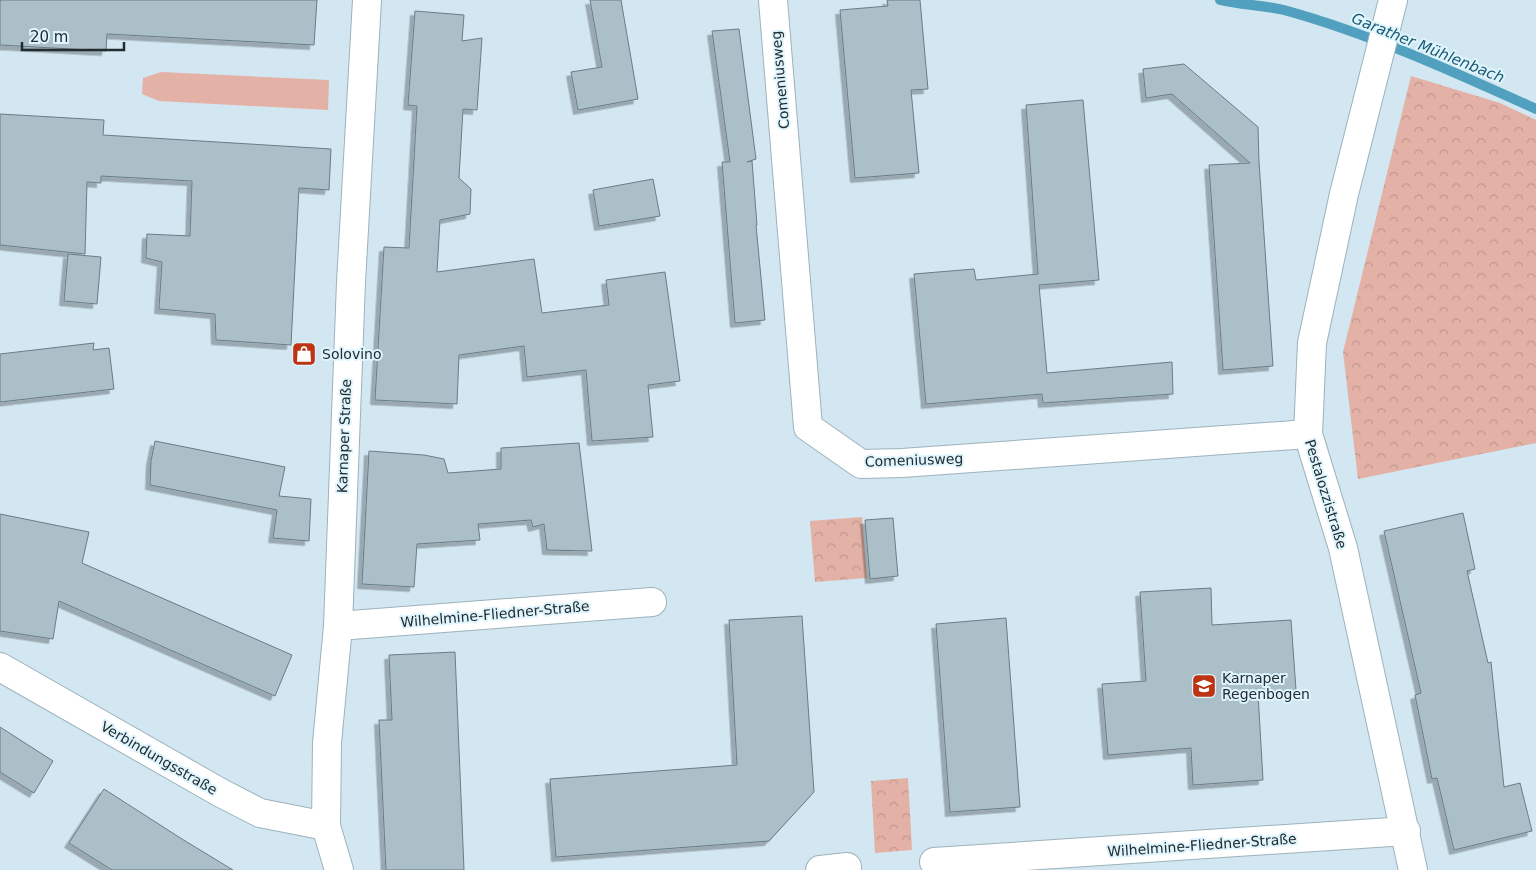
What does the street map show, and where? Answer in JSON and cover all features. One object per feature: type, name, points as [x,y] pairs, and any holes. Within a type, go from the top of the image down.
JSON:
[{"type":"street","name":"Karnaper Straße","points":[[339,870],[326,826],[327,743],[338,626],[351,282],[367,0]]},
{"type":"street","name":"Comeniusweg","points":[[773,0],[808,427],[861,464],[902,463],[1308,434]]},
{"type":"street","name":"Pestalozzistraße","points":[[1391,6],[1344,194],[1312,342],[1308,434],[1344,548],[1413,870]]},
{"type":"street","name":"Wilhelmine-Fliedner-Straße","points":[[338,626],[652,602]]},
{"type":"street","name":"Verbindungsstraße","points":[[0,667],[221,793],[260,813],[326,826]]},
{"type":"street","name":"Wilhelmine-Fliedner-Straße","points":[[934,862],[999,864],[1406,831]]},
{"type":"street","points":[[820,870],[847,867]]},
{"type":"green space","points":[[161,72],[329,80],[328,110],[159,101],[142,94],[143,78]]},
{"type":"green space","points":[[1411,76],[1500,103],[1536,120],[1536,443],[1358,479],[1343,352]]},
{"type":"green space","points":[[862,517],[867,578],[815,582],[810,521]]},
{"type":"green space","points":[[908,778],[912,850],[875,853],[871,781]]},
{"type":"building","points":[[0,0],[317,0],[314,45],[107,34],[106,51],[0,45]]},
{"type":"building","points":[[590,0],[621,0],[638,99],[578,110],[571,72],[602,67]]},
{"type":"building","points":[[887,0],[920,0],[928,89],[911,90],[919,173],[855,178],[840,10],[888,6]]},
{"type":"building","points":[[415,11],[464,15],[462,41],[482,38],[477,110],[463,109],[459,178],[471,189],[470,214],[440,220],[437,272],[534,259],[542,313],[609,305],[606,280],[665,272],[680,381],[648,385],[653,437],[592,441],[586,370],[527,377],[524,346],[459,355],[457,404],[375,400],[384,247],[409,248],[417,106],[408,105]]},
{"type":"building","points":[[739,29],[756,159],[747,162],[752,161],[765,320],[735,323],[722,162],[730,162],[712,31]]},
{"type":"building","points":[[1184,64],[1258,127],[1273,366],[1223,370],[1209,165],[1250,163],[1172,94],[1146,98],[1143,69]]},
{"type":"building","points":[[1083,100],[1099,280],[1039,285],[1047,373],[1172,362],[1173,394],[1043,403],[1042,394],[926,404],[914,274],[974,269],[976,280],[1038,274],[1026,105]]},
{"type":"building","points":[[0,114],[104,120],[103,135],[331,149],[329,190],[299,188],[291,345],[216,340],[215,314],[159,309],[162,262],[146,258],[147,234],[190,236],[192,181],[101,176],[101,183],[87,182],[85,254],[0,245]]},
{"type":"building","points":[[653,179],[660,216],[599,226],[593,190]]},
{"type":"building","points":[[68,254],[101,257],[97,304],[64,301]]},
{"type":"building","points":[[94,343],[93,350],[109,348],[114,389],[0,402],[0,354]]},
{"type":"building","points":[[155,441],[285,467],[279,496],[311,499],[309,541],[273,538],[277,510],[150,485],[151,461]]},
{"type":"building","points":[[579,443],[592,551],[547,550],[544,524],[533,527],[531,520],[478,524],[480,540],[417,544],[414,587],[362,584],[369,451],[424,455],[444,459],[448,473],[501,469],[501,448]]},
{"type":"building","points":[[1463,513],[1475,569],[1467,571],[1488,663],[1491,662],[1504,787],[1520,783],[1532,831],[1454,850],[1437,778],[1432,779],[1415,695],[1421,693],[1384,531]]},
{"type":"building","points":[[0,514],[89,532],[82,563],[292,655],[275,696],[59,601],[53,639],[0,631]]},
{"type":"building","points":[[893,518],[898,576],[870,579],[865,520]]},
{"type":"building","points":[[1211,588],[1212,625],[1291,620],[1296,690],[1258,693],[1263,780],[1193,785],[1191,748],[1108,755],[1102,684],[1146,681],[1140,592]]},
{"type":"building","points":[[802,616],[814,792],[769,841],[556,857],[550,779],[737,765],[729,620]]},
{"type":"building","points":[[1006,618],[1020,807],[950,812],[936,624]]},
{"type":"building","points":[[455,652],[464,870],[386,870],[379,720],[392,720],[389,655]]},
{"type":"building","points":[[0,727],[53,761],[34,793],[0,772]]},
{"type":"building","points":[[104,789],[233,870],[112,870],[69,843]]},
{"type":"waterway","name":"Garather Mühlenbach","points":[[1220,0],[1284,10],[1349,30],[1443,68],[1536,109]]},
{"type":"place","name":"Solovino","points":[[304,354]]},
{"type":"place","name":"Karnaper Regenbogen","points":[[1204,686]]}]
